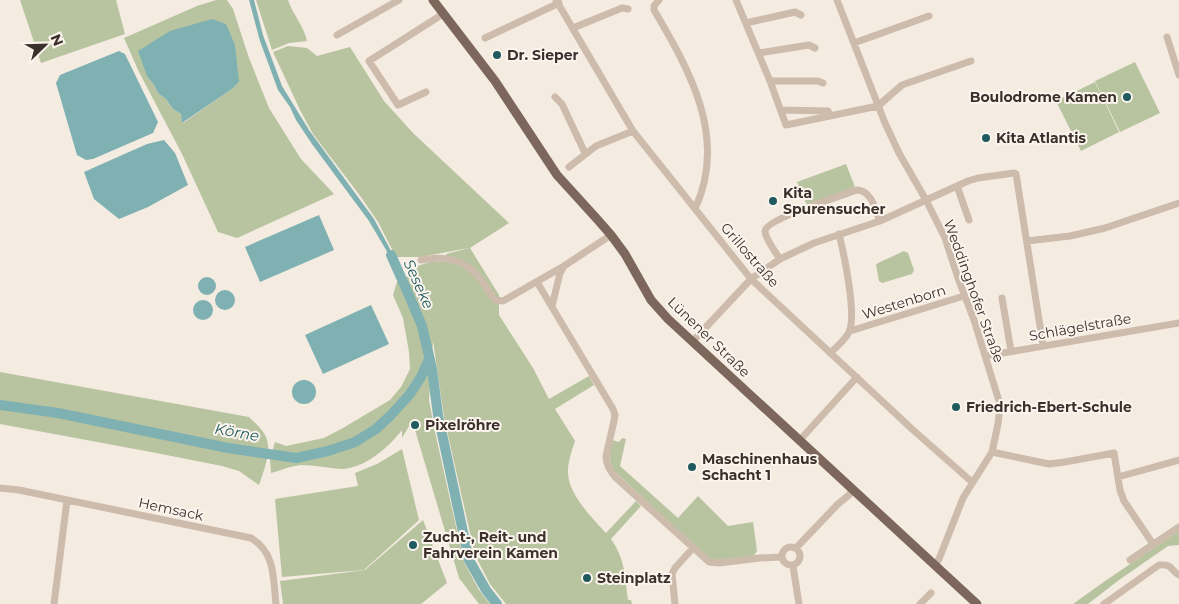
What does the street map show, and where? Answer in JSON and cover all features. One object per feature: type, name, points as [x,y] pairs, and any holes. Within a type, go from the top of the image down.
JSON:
[{"type":"main road","name":"Lünener Straße","points":[[433,0],[495,81],[557,175],[611,235],[625,254],[655,304],[668,319],[977,604]]},
{"type":"street","points":[[337,35],[399,0]]},
{"type":"street","points":[[659,0],[654,6],[654,10],[692,82],[702,110],[707,133],[707,166],[702,195],[695,209]]},
{"type":"street","points":[[736,0],[759,53],[786,125],[878,106],[902,86],[971,61]]},
{"type":"street","name":"Weddinghofer Straße","points":[[837,0],[878,106],[899,153],[945,238],[974,320],[999,401],[1000,415],[992,452],[963,498],[935,565]]},
{"type":"street","points":[[485,38],[557,2]]},
{"type":"street","name":"Grillostraße","points":[[557,2],[633,131],[751,279],[912,429],[972,482]]},
{"type":"street","points":[[573,28],[622,8],[628,9]]},
{"type":"street","points":[[746,23],[795,12],[801,15]]},
{"type":"street","points":[[426,92],[398,105],[369,61],[443,14]]},
{"type":"street","points":[[854,43],[928,16]]},
{"type":"street","points":[[1168,38],[1179,75]]},
{"type":"street","points":[[759,53],[809,45],[815,48]]},
{"type":"street","points":[[770,81],[818,80],[823,83]]},
{"type":"street","points":[[555,97],[562,104],[585,153]]},
{"type":"street","points":[[781,110],[828,111],[830,116]]},
{"type":"street","points":[[569,167],[596,146],[633,131]]},
{"type":"street","points":[[692,342],[751,279],[780,259],[814,243],[880,221],[978,178],[1014,172],[1016,174],[1043,345]]},
{"type":"street","points":[[957,186],[969,220]]},
{"type":"street","points":[[780,259],[766,236],[765,230],[775,222],[812,205],[860,190],[866,192],[870,197],[880,221]]},
{"type":"street","points":[[1027,241],[1070,236],[1105,228],[1179,202]]},
{"type":"street","points":[[830,353],[845,339],[850,331],[852,314],[844,251],[839,234]]},
{"type":"street","points":[[421,260],[448,258],[465,265],[480,278],[495,300],[507,300],[611,235]]},
{"type":"street","points":[[552,306],[560,273],[564,266]]},
{"type":"street","points":[[537,282],[613,408],[614,420],[606,460],[610,471],[615,477],[706,560],[712,563],[782,556]]},
{"type":"street","name":"Westenborn","points":[[850,331],[964,296]]},
{"type":"street","points":[[1002,298],[1011,351]]},
{"type":"street","name":"Schlägelstraße","points":[[985,356],[1179,323]]},
{"type":"street","points":[[799,441],[857,377]]},
{"type":"street","points":[[992,452],[1049,464],[1114,453],[1120,490],[1124,501],[1153,544]]},
{"type":"street","points":[[1118,477],[1179,460]]},
{"type":"street","name":"Hemsack","points":[[0,488],[19,490],[251,538],[261,545],[270,560],[276,604]]},
{"type":"street","points":[[796,548],[849,495],[853,488]]},
{"type":"street","points":[[54,604],[67,500]]},
{"type":"street","points":[[1130,560],[1179,527]]},
{"type":"street","points":[[675,604],[672,574],[693,548]]},
{"type":"street","points":[[786,548],[796,548],[800,553],[800,560],[793,566],[787,565],[784,562],[782,553],[786,548]]},
{"type":"street","points":[[1104,604],[1159,565],[1166,564],[1179,575]]},
{"type":"street","points":[[793,566],[799,604]]},
{"type":"street","points":[[920,604],[930,593]]},
{"type":"green space","points":[[20,0],[116,0],[125,34],[41,63]]},
{"type":"green space","points":[[216,0],[227,0],[233,9],[249,58],[269,108],[301,159],[334,194],[237,238],[218,232],[182,154],[139,72],[124,38],[197,6]],"holes":[[[147,76],[239,82],[232,89],[183,123],[181,114],[173,109],[166,99],[158,93]]]},
{"type":"green space","points":[[256,0],[288,0],[307,41],[289,43],[272,50]]},
{"type":"green space","points":[[288,46],[307,48],[317,56],[350,47],[384,101],[413,133],[509,223],[470,248],[499,295],[499,315],[533,368],[549,399],[589,376],[594,385],[555,409],[575,441],[568,467],[572,488],[581,505],[594,520],[606,533],[636,501],[641,506],[611,539],[622,561],[628,600],[631,600],[632,604],[506,604],[490,584],[475,555],[444,417],[433,341],[429,400],[435,432],[464,562],[479,590],[490,604],[479,604],[459,578],[415,430],[420,425],[418,421],[412,421],[402,438],[402,430],[375,456],[350,468],[341,469],[301,465],[271,473],[270,460],[275,442],[286,446],[324,438],[390,400],[401,387],[410,369],[403,318],[393,295],[397,282],[408,276],[414,267],[430,262],[447,262],[446,254],[469,248],[420,257],[396,257],[378,222],[313,134],[300,110],[273,52]]},
{"type":"green space","name":"Boulodrome Kamen","points":[[1135,62],[1160,113],[1120,132],[1095,81]]},
{"type":"green space","points":[[1095,82],[1119,132],[1081,151],[1056,101]]},
{"type":"green space","points":[[846,164],[855,187],[807,205],[797,182]]},
{"type":"green space","points":[[904,251],[908,253],[914,270],[912,274],[882,283],[879,281],[876,265]]},
{"type":"green space","points":[[0,372],[249,417],[263,432],[268,447],[267,460],[259,485],[239,471],[222,466],[0,424]]},
{"type":"green space","points":[[622,438],[626,439],[620,466],[678,518],[698,496],[728,526],[753,522],[757,551],[755,554],[753,556],[709,559],[614,471],[610,456],[612,440],[619,442]]},
{"type":"green space","points":[[402,449],[419,520],[364,570],[282,577],[275,499],[358,486],[355,473],[377,464]]},
{"type":"green space","name":"Zucht-, Reit- und Fahrverein Kamen","points":[[423,520],[447,583],[421,604],[283,604],[280,581],[365,570]]},
{"type":"green space","points":[[1179,531],[1179,545],[1168,546],[1088,604],[1073,604],[1105,581]]},
{"type":"water","points":[[249,0],[254,0],[263,35],[282,86],[309,130],[374,219],[398,266],[394,268],[389,255],[369,221],[312,144],[278,90],[260,41]]},
{"type":"water","points":[[212,19],[226,24],[235,45],[239,82],[232,89],[182,123],[181,114],[173,109],[166,99],[158,93],[147,76],[138,51],[170,31]]},
{"type":"water","points":[[119,51],[125,54],[158,122],[153,133],[93,159],[86,160],[77,155],[56,83],[60,75]]},
{"type":"water","points":[[164,140],[175,153],[188,185],[148,207],[119,219],[94,199],[84,172],[147,144]]},
{"type":"water","points":[[319,215],[334,250],[260,282],[245,247]]},
{"type":"water","points":[[203,277],[211,277],[216,282],[214,293],[203,295],[198,290],[198,282]]},
{"type":"water","points":[[225,290],[232,293],[235,300],[232,307],[225,310],[218,307],[215,300],[218,293]]},
{"type":"water","points":[[203,300],[210,303],[213,310],[210,317],[203,320],[196,317],[193,310],[196,303]]},
{"type":"water","points":[[371,305],[389,344],[323,374],[305,335]]},
{"type":"water","points":[[304,380],[309,381],[315,387],[315,397],[309,403],[304,404],[299,403],[293,397],[292,392],[293,387],[299,381]]},
{"type":"waterway","name":"Seseke","points":[[391,255],[422,326],[432,369],[438,415],[469,560],[486,590],[497,604]]},
{"type":"waterway","name":"Körne","points":[[0,405],[58,413],[228,448],[296,458],[328,451],[355,442],[376,429],[410,394],[421,377],[429,359]]},
{"type":"place","name":"Dr. Sieper","points":[[497,55]]},
{"type":"place","name":"Boulodrome Kamen","points":[[1127,97]]},
{"type":"place","name":"Kita Atlantis","points":[[986,138]]},
{"type":"place","name":"Kita Spurensucher","points":[[773,201]]},
{"type":"place","name":"Friedrich-Ebert-Schule","points":[[956,407]]},
{"type":"place","name":"Pixelröhre","points":[[415,425]]},
{"type":"place","name":"Maschinenhaus Schacht 1","points":[[692,467]]},
{"type":"place","name":"Zucht-, Reit- und Fahrverein Kamen","points":[[413,545]]},
{"type":"place","name":"Steinplatz","points":[[587,578]]}]
